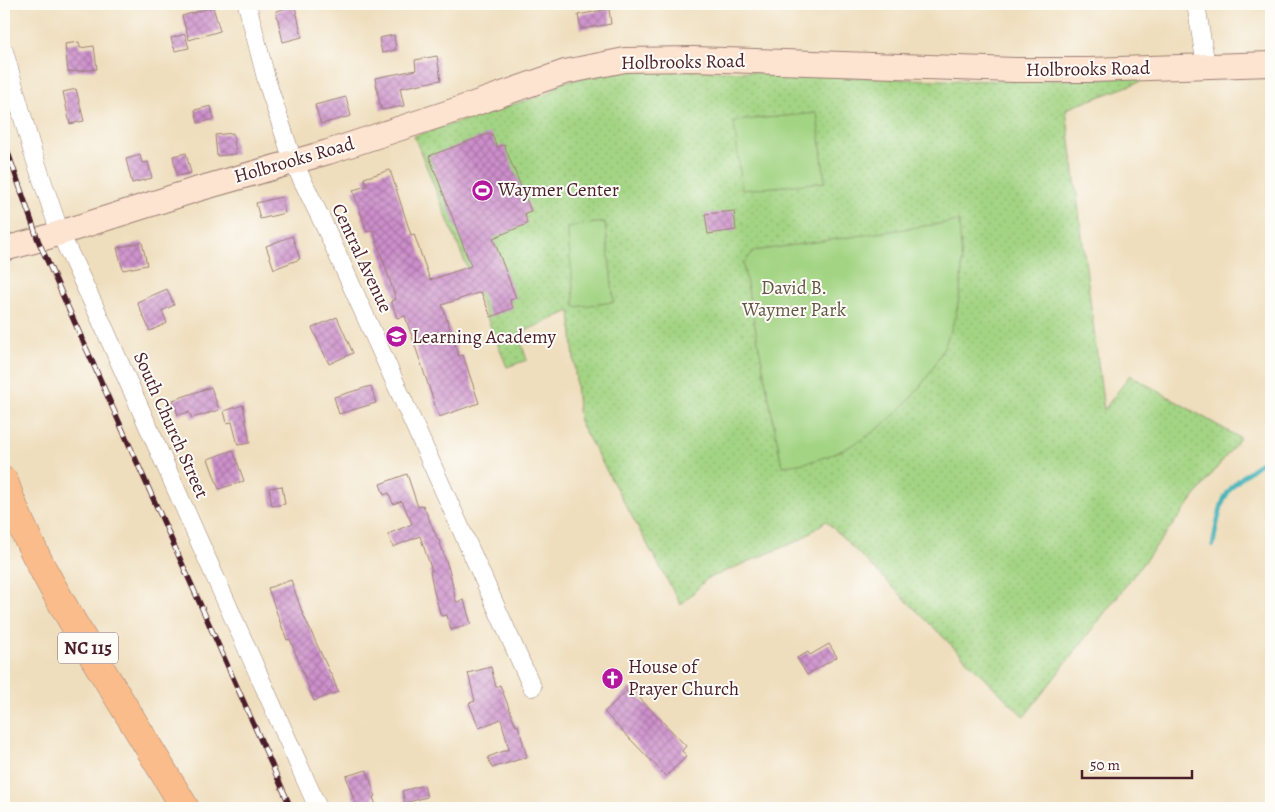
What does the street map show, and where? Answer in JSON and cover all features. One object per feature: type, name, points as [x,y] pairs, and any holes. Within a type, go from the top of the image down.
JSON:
[{"type":"main road","name":"NC 115","points":[[7,498],[56,593],[185,808]]},
{"type":"street","name":"Central Avenue","points":[[247,4],[267,82],[293,161],[327,231],[532,687]]},
{"type":"street","points":[[1196,4],[1206,66]]},
{"type":"street","name":"South Church Street","points":[[4,51],[32,150],[60,233],[98,314],[318,808]]},
{"type":"street","name":"Holbrooks Road","points":[[4,249],[195,190],[328,152],[565,72],[625,60],[694,59],[1016,70],[1271,64]]},
{"type":"green space","name":"David B. Waymer Park","points":[[632,69],[709,70],[967,81],[1153,77],[1066,109],[1104,410],[1130,375],[1240,438],[1024,717],[826,521],[800,540],[707,579],[681,605],[579,421],[570,311],[518,334],[527,360],[507,367],[414,136],[549,93],[563,82]]},
{"type":"green space","points":[[817,113],[825,182],[742,190],[734,121]]},
{"type":"green space","points":[[959,221],[962,274],[956,312],[946,342],[932,369],[914,394],[892,417],[868,436],[841,451],[808,462],[782,466],[743,264],[754,251]]},
{"type":"green space","points":[[605,222],[614,302],[575,307],[567,227]]},
{"type":"building","points":[[295,6],[302,37],[283,42],[276,11]]},
{"type":"building","points":[[213,7],[220,31],[189,40],[182,16]]},
{"type":"building","points":[[609,9],[611,24],[581,29],[578,15]]},
{"type":"building","points":[[185,34],[189,48],[175,51],[171,38]]},
{"type":"building","points":[[394,35],[396,50],[382,53],[379,38]]},
{"type":"building","points":[[79,42],[80,48],[94,46],[97,69],[68,72],[65,44]]},
{"type":"building","points":[[437,56],[441,80],[400,88],[404,106],[381,110],[375,78],[416,70],[415,60]]},
{"type":"building","points":[[76,89],[84,121],[70,124],[63,92]]},
{"type":"building","points":[[346,97],[351,116],[321,124],[315,105]]},
{"type":"building","points":[[211,106],[214,119],[198,123],[195,110]]},
{"type":"building","points":[[233,133],[236,154],[217,156],[215,135]]},
{"type":"building","points":[[491,133],[497,147],[504,145],[531,211],[525,213],[527,224],[493,238],[516,298],[510,300],[513,308],[491,317],[481,292],[442,305],[459,356],[463,355],[479,403],[439,417],[405,316],[397,318],[391,301],[396,299],[373,230],[367,232],[353,190],[367,186],[364,178],[390,170],[411,235],[414,234],[430,280],[471,266],[429,156]]},
{"type":"building","points":[[186,153],[191,173],[177,176],[173,156]]},
{"type":"building","points":[[140,155],[142,163],[148,162],[152,178],[132,183],[126,159]]},
{"type":"building","points":[[281,197],[285,213],[260,219],[256,203]]},
{"type":"building","points":[[734,211],[736,230],[708,234],[705,214]]},
{"type":"building","points":[[292,236],[300,259],[274,269],[266,246]]},
{"type":"building","points":[[142,242],[147,265],[123,270],[117,248]]},
{"type":"building","points":[[167,289],[174,305],[162,311],[167,323],[150,331],[137,302]]},
{"type":"building","points":[[337,317],[353,353],[329,364],[312,328]]},
{"type":"building","points":[[371,386],[376,403],[339,414],[334,397]]},
{"type":"building","points":[[211,387],[219,410],[192,418],[189,412],[178,415],[173,400]]},
{"type":"building","points":[[243,405],[250,443],[238,445],[232,422],[227,423],[224,411]]},
{"type":"building","points":[[233,450],[244,481],[219,489],[208,459]]},
{"type":"building","points":[[407,474],[418,507],[423,505],[439,540],[450,573],[456,602],[464,600],[471,624],[451,630],[447,615],[441,616],[434,592],[430,571],[432,571],[420,536],[393,547],[388,534],[412,524],[402,501],[393,504],[389,493],[384,495],[380,484]]},
{"type":"building","points":[[282,486],[285,504],[272,506],[269,488]]},
{"type":"building","points":[[291,580],[302,612],[338,692],[314,701],[290,639],[287,640],[268,588]]},
{"type":"building","points":[[829,644],[837,657],[807,675],[797,658],[808,652],[810,655]]},
{"type":"building","points":[[491,667],[496,687],[500,685],[516,726],[518,725],[527,757],[492,768],[488,757],[509,749],[501,719],[479,728],[469,703],[475,701],[468,673]]},
{"type":"building","points":[[630,688],[686,746],[682,751],[687,756],[666,776],[604,712]]},
{"type":"building","points":[[367,770],[377,808],[357,808],[346,776]]},
{"type":"building","points":[[424,785],[427,797],[405,803],[402,791]]},
{"type":"waterway","points":[[1213,545],[1220,510],[1228,492],[1245,475],[1271,456]]},
{"type":"railway","points":[[4,141],[38,240],[291,808]]},
{"type":"place","name":"Waymer Center","points":[[482,190]]},
{"type":"place","name":"Learning Academy","points":[[396,337]]},
{"type":"place","name":"House of Prayer Church","points":[[612,678]]}]
